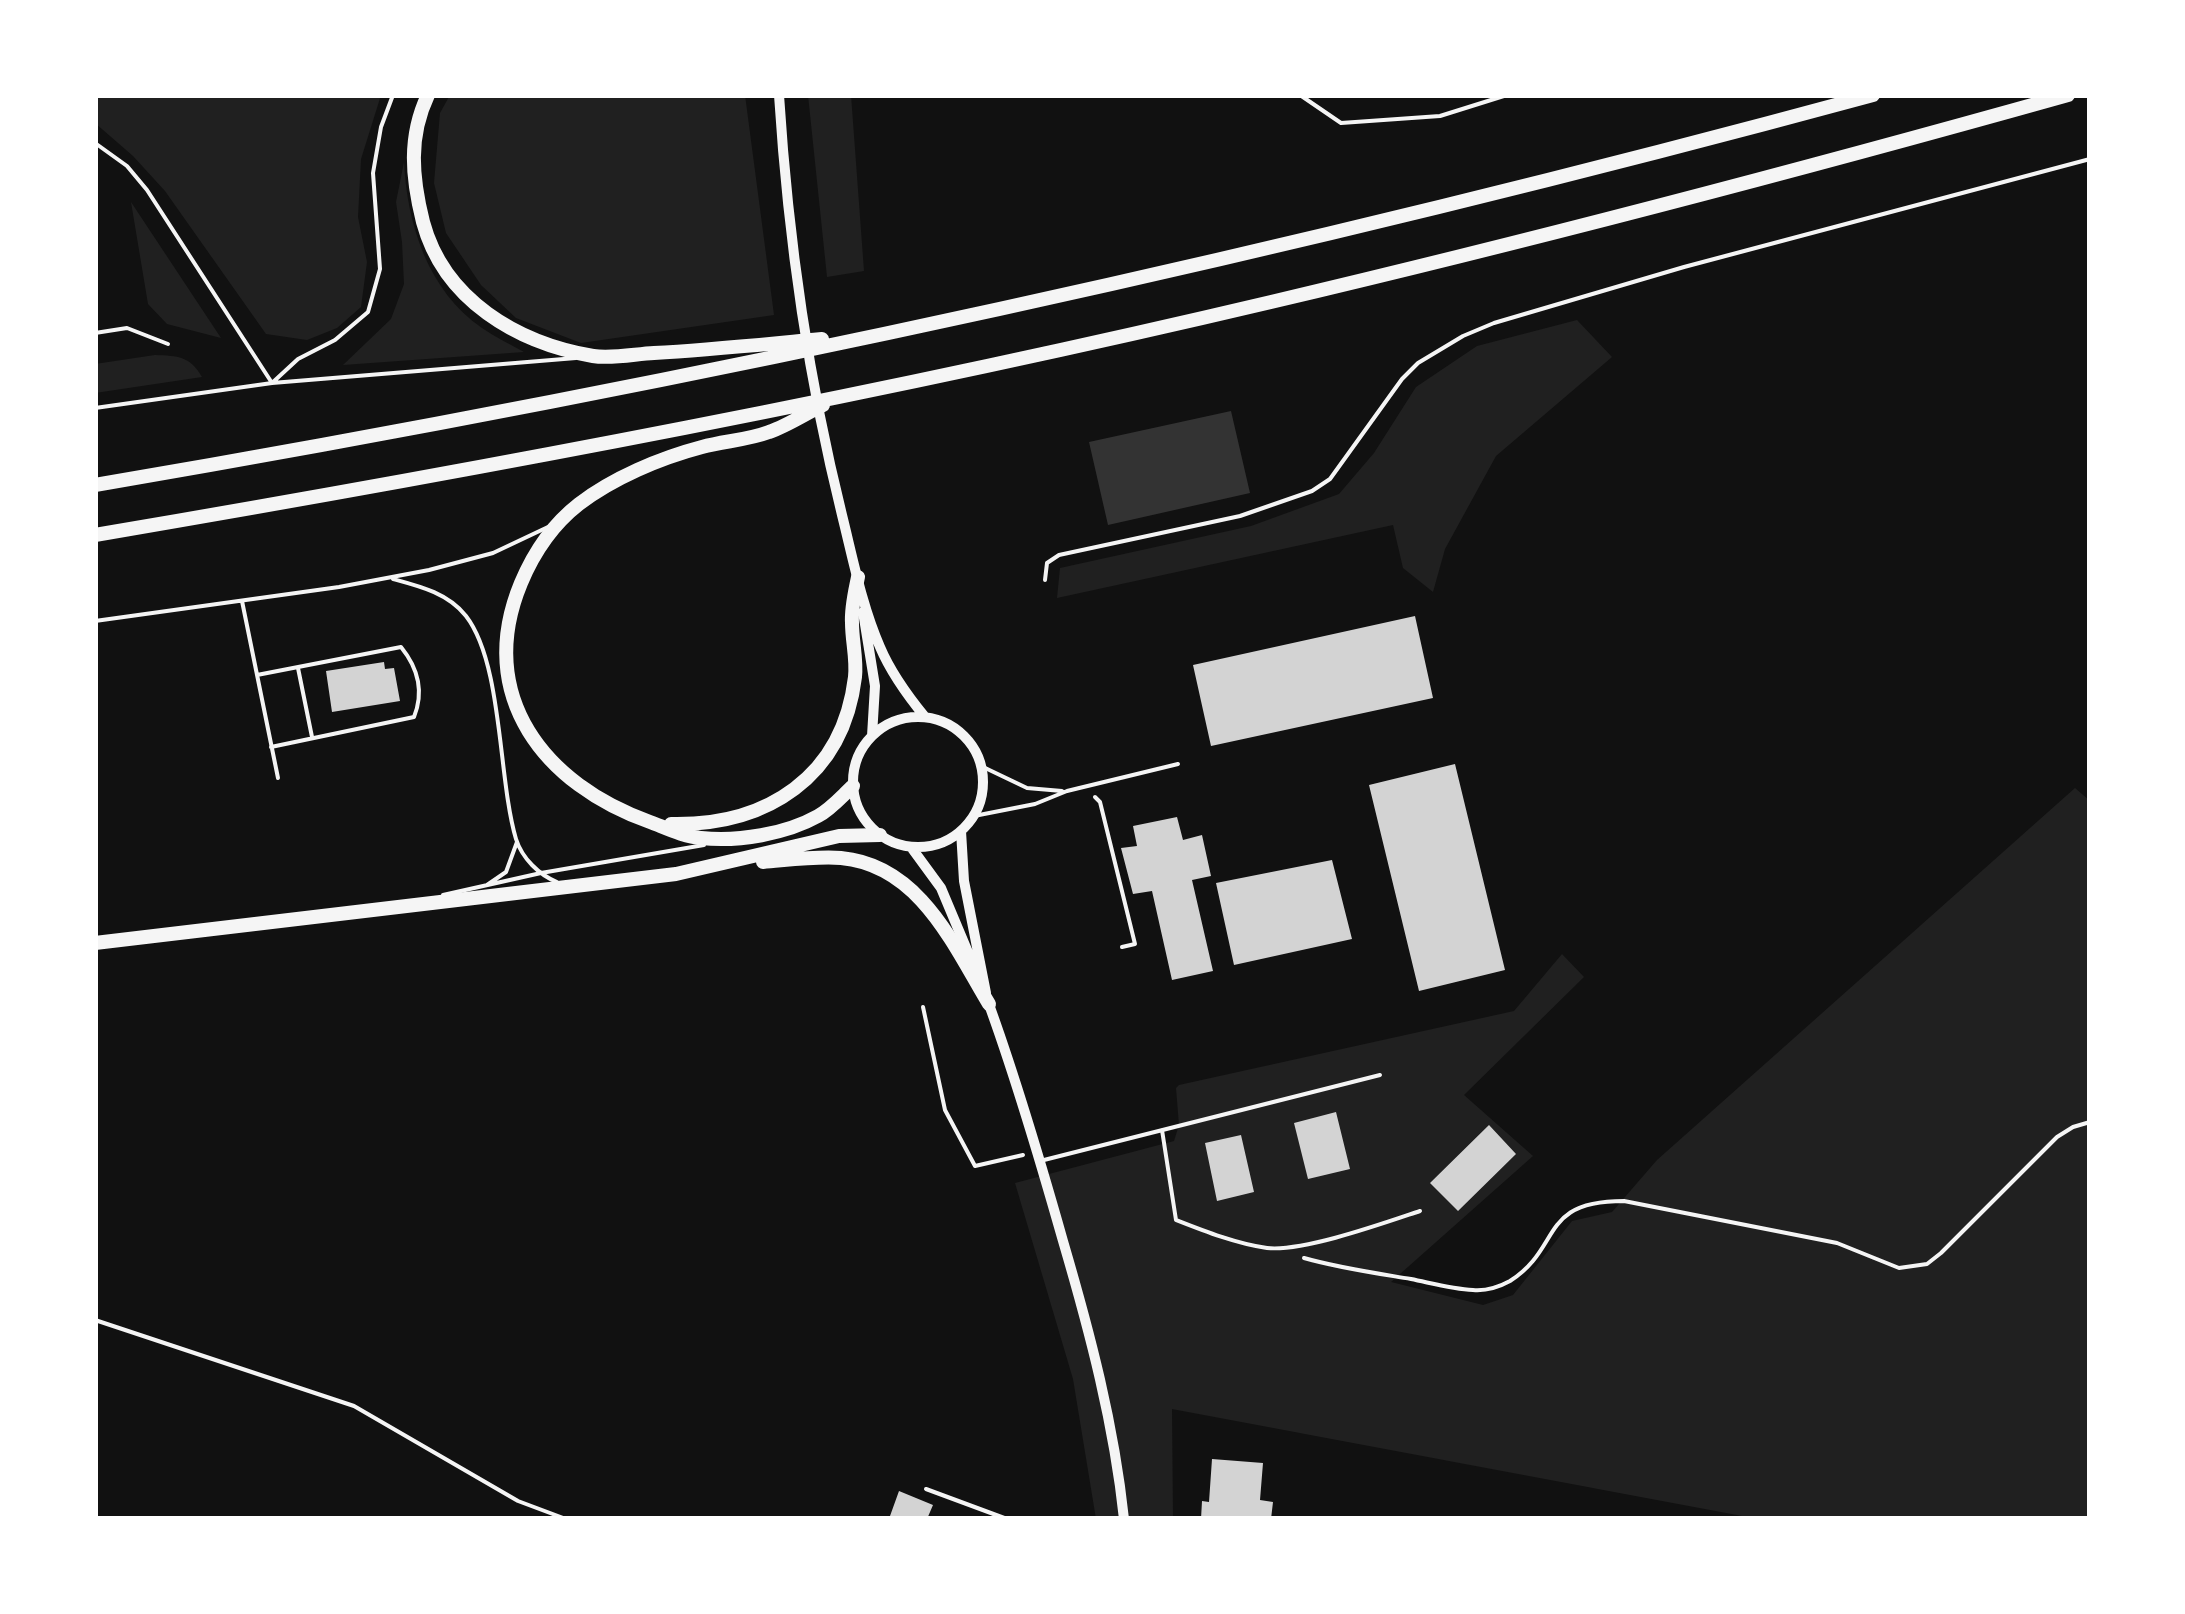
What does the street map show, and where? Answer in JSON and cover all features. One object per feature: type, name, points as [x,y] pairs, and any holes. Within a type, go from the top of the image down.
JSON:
[{"type":"highway","points":[[428,95],[414,140],[412,165],[414,189],[428,240],[444,272],[466,298],[496,320],[532,338],[596,357],[888,333]]},
{"type":"highway","points":[[95,485],[472,418],[888,333],[1328,234],[1873,95]]},
{"type":"highway","points":[[95,535],[842,396],[1289,298],[2068,95]]},
{"type":"highway","points":[[842,396],[768,432],[700,448],[648,466],[604,488],[560,522],[543,541],[514,600],[507,638],[507,668],[523,724],[548,760],[598,800],[656,824],[698,838],[733,838],[800,825],[822,814],[852,786]]},
{"type":"highway","points":[[656,824],[707,825],[748,814],[788,794],[817,770],[840,734],[850,705],[856,672],[851,620],[858,577]]},
{"type":"highway","points":[[95,944],[676,874],[838,836],[880,836]]},
{"type":"highway","points":[[728,864],[839,858],[874,864],[902,880],[921,898],[988,1004]]},
{"type":"street","points":[[780,95],[795,260],[812,379],[837,492],[878,644],[903,690],[925,717]]},
{"type":"street","points":[[858,577],[875,686],[872,736]]},
{"type":"street","points":[[925,717],[944,722],[974,748],[982,766],[981,800],[961,831],[929,847],[911,847],[880,836],[866,822],[856,805],[852,786],[860,751],[872,736],[887,724],[925,717]]},
{"type":"street","points":[[961,831],[964,881],[988,1004]]},
{"type":"street","points":[[911,847],[941,888],[988,1004],[1039,1156],[1100,1375],[1124,1519]]},
{"type":"lane","points":[[272,382],[298,359],[334,340],[368,312],[380,269],[373,173],[381,127],[394,95]]},
{"type":"lane","points":[[95,143],[127,166],[147,190],[272,382]]},
{"type":"lane","points":[[95,333],[127,328],[168,344]]},
{"type":"lane","points":[[95,408],[272,382],[596,357]]},
{"type":"lane","points":[[95,621],[388,578],[493,553],[560,522]]},
{"type":"lane","points":[[388,578],[430,589],[464,614],[477,634],[488,670],[516,842],[506,872],[485,887]]},
{"type":"lane","points":[[242,601],[278,778]]},
{"type":"lane","points":[[257,675],[402,647],[412,660],[422,698],[414,717],[272,747]]},
{"type":"lane","points":[[298,667],[312,737]]},
{"type":"lane","points":[[974,816],[1035,804],[1067,791],[1178,764]]},
{"type":"lane","points":[[982,766],[1027,788],[1067,791]]},
{"type":"lane","points":[[380,908],[541,873],[733,838]]},
{"type":"lane","points":[[516,842],[541,873],[554,882],[581,885]]},
{"type":"lane","points":[[1039,1156],[1162,1130],[1380,1075]]},
{"type":"lane","points":[[1162,1130],[1176,1220],[1197,1228],[1269,1249],[1314,1242],[1420,1211]]},
{"type":"path","points":[[1300,95],[1341,123],[1440,116],[1507,95]]},
{"type":"path","points":[[1045,580],[1047,563],[1058,555],[1240,516],[1312,491],[1330,478],[1418,363],[1494,323],[1684,266],[2090,158]]},
{"type":"path","points":[[1086,786],[1100,802],[1136,944],[1122,947]]},
{"type":"path","points":[[924,1007],[946,1110],[975,1166],[1039,1156]]},
{"type":"path","points":[[1304,1258],[1338,1268],[1485,1290],[1514,1278],[1563,1217],[1577,1208],[1595,1201],[1624,1201],[1837,1243],[1882,1262],[1912,1268],[1927,1264],[1942,1253],[2057,1138],[2090,1122]]},
{"type":"path","points":[[95,1320],[354,1406],[518,1501],[566,1519]]},
{"type":"path","points":[[926,1489],[1007,1519]]},
{"type":"shaded area","points":[[95,95],[381,95],[361,159],[358,217],[367,262],[361,307],[337,328],[307,340],[266,334],[165,191],[95,123]]},
{"type":"shaded area","points":[[450,95],[745,95],[774,315],[581,343],[516,318],[481,285],[446,233],[434,183],[440,113]]},
{"type":"shaded area","points":[[808,95],[851,95],[864,271],[827,277]]},
{"type":"shaded area","points":[[404,162],[416,232],[434,276],[463,313],[524,352],[343,365],[391,319],[404,284],[396,202]]},
{"type":"shaded area","points":[[131,202],[221,338],[167,324],[148,304]]},
{"type":"shaded area","points":[[1577,320],[1612,357],[1496,456],[1445,549],[1433,592],[1403,568],[1393,525],[1057,598],[1060,568],[1251,526],[1339,494],[1374,453],[1416,387],[1477,346]]},
{"type":"shaded area","points":[[155,355],[183,358],[202,377],[95,393],[95,364]]},
{"type":"shaded area","points":[[1231,411],[1250,493],[1108,525],[1089,442]]},
{"type":"shaded area","points":[[2075,788],[2090,801],[2090,1519],[1758,1519],[1172,1409],[1173,1519],[1096,1519],[1073,1379],[1015,1183],[1174,1141],[1179,1125],[1179,1085],[1514,1011],[1562,954],[1584,977],[1464,1095],[1533,1156],[1391,1282],[1483,1305],[1513,1295],[1572,1221],[1612,1212],[1657,1160]]},
{"type":"building","points":[[1415,616],[1433,698],[1211,746],[1193,665]]},
{"type":"building","points":[[384,662],[385,669],[394,668],[400,701],[332,712],[326,671]]},
{"type":"building","points":[[1455,764],[1505,970],[1419,991],[1369,785]]},
{"type":"building","points":[[1177,817],[1183,840],[1202,835],[1211,876],[1192,880],[1213,971],[1172,980],[1152,891],[1133,894],[1121,848],[1137,846],[1133,826]]},
{"type":"building","points":[[1332,860],[1352,939],[1234,965],[1216,883]]},
{"type":"building","points":[[1336,1112],[1350,1169],[1308,1179],[1294,1123]]},
{"type":"building","points":[[1489,1125],[1516,1154],[1458,1211],[1430,1183]]},
{"type":"building","points":[[1241,1135],[1254,1192],[1217,1201],[1205,1143]]},
{"type":"building","points":[[1212,1459],[1263,1463],[1260,1500],[1273,1502],[1271,1519],[1201,1519],[1202,1501],[1209,1502]]},
{"type":"building","points":[[899,1491],[933,1505],[927,1519],[890,1516]]}]
